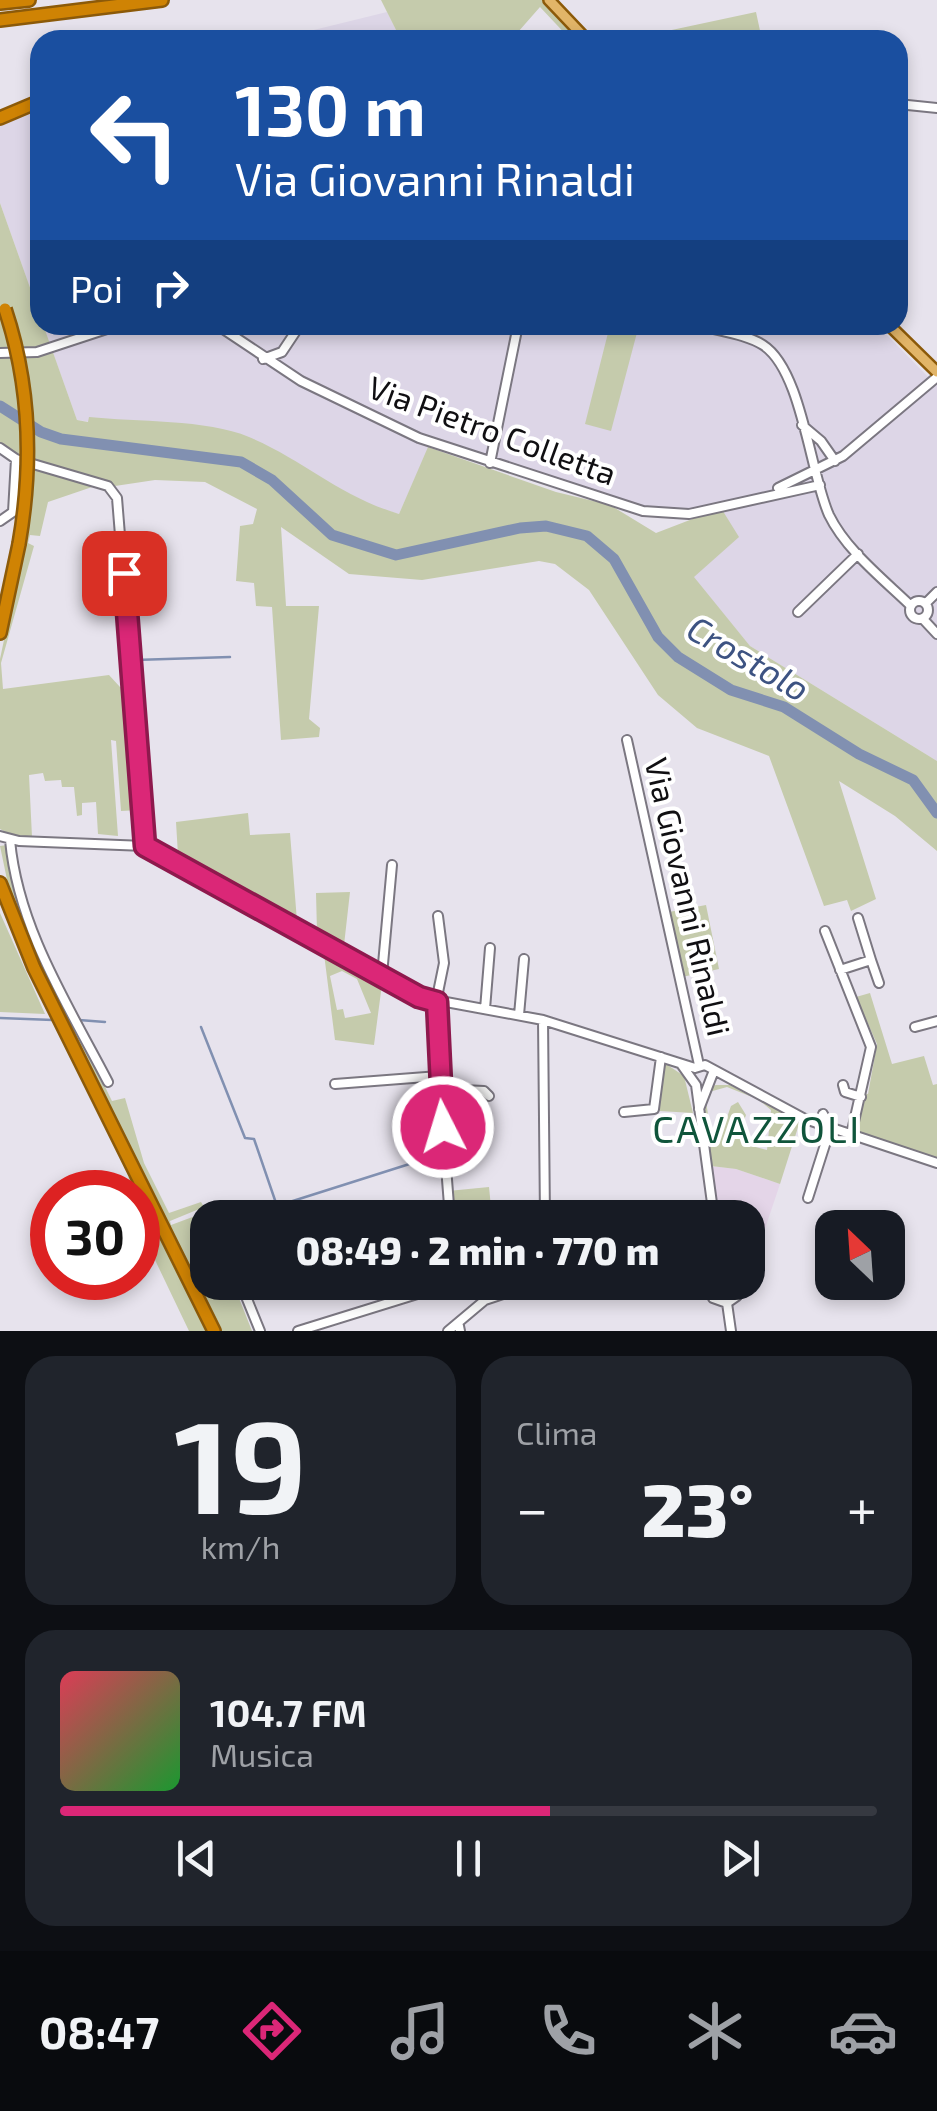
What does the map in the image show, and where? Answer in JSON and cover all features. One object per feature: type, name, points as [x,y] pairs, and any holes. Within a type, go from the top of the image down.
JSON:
[{"type":"highway","points":[[0,4],[30,0]]},
{"type":"highway","points":[[0,20],[162,0]]},
{"type":"highway","points":[[0,118],[30,105]]},
{"type":"highway","points":[[0,296],[22,371],[28,421],[28,480],[0,633]]},
{"type":"highway","points":[[0,883],[59,1018],[214,1331]]},
{"type":"main road","points":[[549,0],[578,30]]},
{"type":"main road","points":[[899,335],[936,371]]},
{"type":"street","points":[[908,105],[937,108]]},
{"type":"street","points":[[0,353],[44,351],[90,335]]},
{"type":"street","name":"Via Pietro Colletta","points":[[231,335],[287,373],[402,430],[490,463],[643,511],[671,515],[714,510],[820,484]]},
{"type":"street","points":[[263,359],[282,352],[294,335]]},
{"type":"street","points":[[490,463],[516,335]]},
{"type":"street","points":[[732,335],[762,344],[775,356],[788,380],[829,514],[858,554],[910,606],[911,615],[922,619],[937,634]]},
{"type":"street","points":[[287,373],[290,341]]},
{"type":"street","name":"Via Pietro Colletta","points":[[768,494],[835,461],[936,371]]},
{"type":"street","points":[[802,425],[821,440],[835,461]]},
{"type":"street","points":[[0,448],[16,459],[104,484],[117,498],[145,846]]},
{"type":"street","points":[[0,521],[13,512],[16,459]]},
{"type":"street","points":[[798,612],[858,554]]},
{"type":"street","points":[[926,603],[937,592]]},
{"type":"street","points":[[910,606],[918,601],[926,603]]},
{"type":"street","points":[[922,619],[928,612],[926,603]]},
{"type":"street","name":"Via Giovanni Rinaldi","points":[[627,740],[696,1085],[711,1080],[730,1081],[850,1136],[937,1162]]},
{"type":"street","points":[[6,837],[24,914],[108,1082]]},
{"type":"street","name":"Via Giovanni Rinaldi","points":[[6,837],[145,846],[437,1002],[543,1020],[681,1064],[711,1080]]},
{"type":"street","points":[[382,975],[392,865]]},
{"type":"street","points":[[438,916],[444,963],[437,1002],[438,1076],[449,1200]]},
{"type":"street","points":[[858,918],[878,983]]},
{"type":"street","points":[[825,931],[871,1047],[850,1136]]},
{"type":"street","points":[[485,1009],[490,948]]},
{"type":"street","points":[[519,1015],[524,959]]},
{"type":"street","points":[[840,970],[871,960]]},
{"type":"street","points":[[543,1020],[545,1200]]},
{"type":"street","points":[[915,1027],[937,1021]]},
{"type":"street","points":[[624,1112],[654,1110],[660,1057]]},
{"type":"street","points":[[335,1084],[438,1076]]},
{"type":"street","points":[[698,1113],[711,1080]]},
{"type":"street","points":[[696,1085],[711,1200]]},
{"type":"street","points":[[843,1085],[845,1092],[861,1096]]},
{"type":"street","points":[[440,1089],[484,1092],[490,1096]]},
{"type":"street","points":[[808,1198],[830,1128],[823,1114]]},
{"type":"street","points":[[247,1300],[260,1331]]},
{"type":"street","points":[[298,1331],[398,1300]]},
{"type":"street","points":[[448,1331],[486,1300]]},
{"type":"street","points":[[715,1300],[731,1300]]},
{"type":"street","points":[[726,1303],[731,1331]]},
{"type":"shaded area","points":[[387,12],[396,30],[314,30]]},
{"type":"shaded area","points":[[30,101],[30,288],[0,203],[0,113]]},
{"type":"shaded area","points":[[47,335],[887,335],[937,386],[937,761],[750,646],[693,577],[710,511],[643,511],[431,442],[399,514],[365,504],[321,501],[237,442],[77,420]]},
{"type":"shaded area","points":[[711,1166],[736,1169],[780,1184],[765,1228],[765,1200],[716,1200]]},
{"type":"green space","points":[[381,0],[549,0],[578,30],[562,30],[540,7],[520,30],[396,30]]},
{"type":"green space","points":[[756,12],[760,30],[672,30]]},
{"type":"green space","points":[[0,203],[30,288],[30,335],[47,335],[77,420],[88,422],[89,417],[171,422],[232,431],[269,446],[357,497],[399,514],[428,447],[556,492],[610,505],[656,533],[721,508],[739,537],[694,577],[750,646],[937,761],[937,851],[895,816],[839,781],[876,899],[851,911],[847,900],[824,906],[769,756],[697,728],[658,695],[589,590],[555,564],[539,561],[422,580],[349,574],[281,527],[286,606],[319,606],[309,719],[320,728],[319,737],[281,740],[272,607],[256,606],[254,583],[236,581],[240,526],[253,524],[257,509],[205,482],[155,480],[115,486],[19,459],[0,447]]},
{"type":"green space","points":[[607,335],[636,335],[611,431],[585,424]]},
{"type":"green space","points":[[35,467],[95,486],[48,502],[40,536],[30,535],[28,543],[34,546],[1,663],[3,689],[109,675],[120,687],[133,687],[140,810],[121,811],[116,741],[111,740],[118,836],[98,834],[96,802],[82,803],[82,815],[77,816],[74,787],[62,787],[61,780],[45,781],[43,773],[29,775],[32,837],[15,837],[0,829],[0,659],[31,512]]},
{"type":"green space","points":[[248,813],[250,835],[290,833],[297,921],[178,855],[176,822]]},
{"type":"green space","points":[[7,845],[24,922],[112,1101],[125,1098],[148,1170],[140,1170],[27,938],[10,894],[0,846]]},
{"type":"green space","points":[[350,892],[344,945],[317,932],[316,893]]},
{"type":"green space","points":[[706,905],[719,969],[682,977],[669,912]]},
{"type":"green space","points":[[0,913],[45,1014],[0,1012]]},
{"type":"green space","points":[[324,954],[382,984],[374,1045],[335,1040]],"holes":[[[342,971],[357,979],[371,1013],[345,1018],[343,1009],[337,1010],[330,976]]]},
{"type":"green space","points":[[870,993],[892,1064],[924,1056],[933,1085],[937,1084],[937,1163],[851,1135],[862,1093],[868,1094],[877,1044],[856,997]]},
{"type":"green space","points":[[666,1064],[684,1076],[693,1113],[659,1111],[662,1066]]},
{"type":"green space","points":[[730,1085],[752,1097],[727,1087],[709,1092],[706,1102],[712,1138],[720,1137],[731,1106],[738,1102],[746,1115],[740,1132],[753,1140],[752,1146],[767,1150],[771,1110],[759,1100],[800,1121],[780,1184],[736,1169],[711,1166],[703,1110],[709,1087]]},
{"type":"green space","points":[[489,1187],[490,1200],[449,1200],[448,1191]]},
{"type":"green space","points":[[160,1195],[169,1213],[190,1206],[190,1213],[170,1221],[171,1225],[190,1218],[190,1272],[160,1210]]},
{"type":"green space","points":[[160,1233],[208,1331],[189,1331],[160,1270]]},
{"type":"green space","points":[[205,1300],[240,1300],[252,1331],[221,1331]]},
{"type":"waterway","name":"Crostolo","points":[[0,406],[41,432],[61,439],[241,462],[272,480],[332,535],[396,555],[520,528],[546,526],[587,536],[614,559],[658,637],[678,657],[731,690],[784,707],[859,754],[913,780],[937,813]]},
{"type":"waterway","points":[[136,694],[135,660],[230,657]]},
{"type":"waterway","points":[[0,1018],[53,1020]]},
{"type":"waterway","points":[[79,1020],[105,1022]]},
{"type":"waterway","points":[[201,1027],[245,1138],[254,1139],[277,1206],[441,1154]]},
{"type":"district","name":"CAVAZZOLI","points":[[757,1130]]},
{"type":"route","points":[[124,573],[145,846],[419,997],[437,1002],[434,1012],[443,1127]]}]
